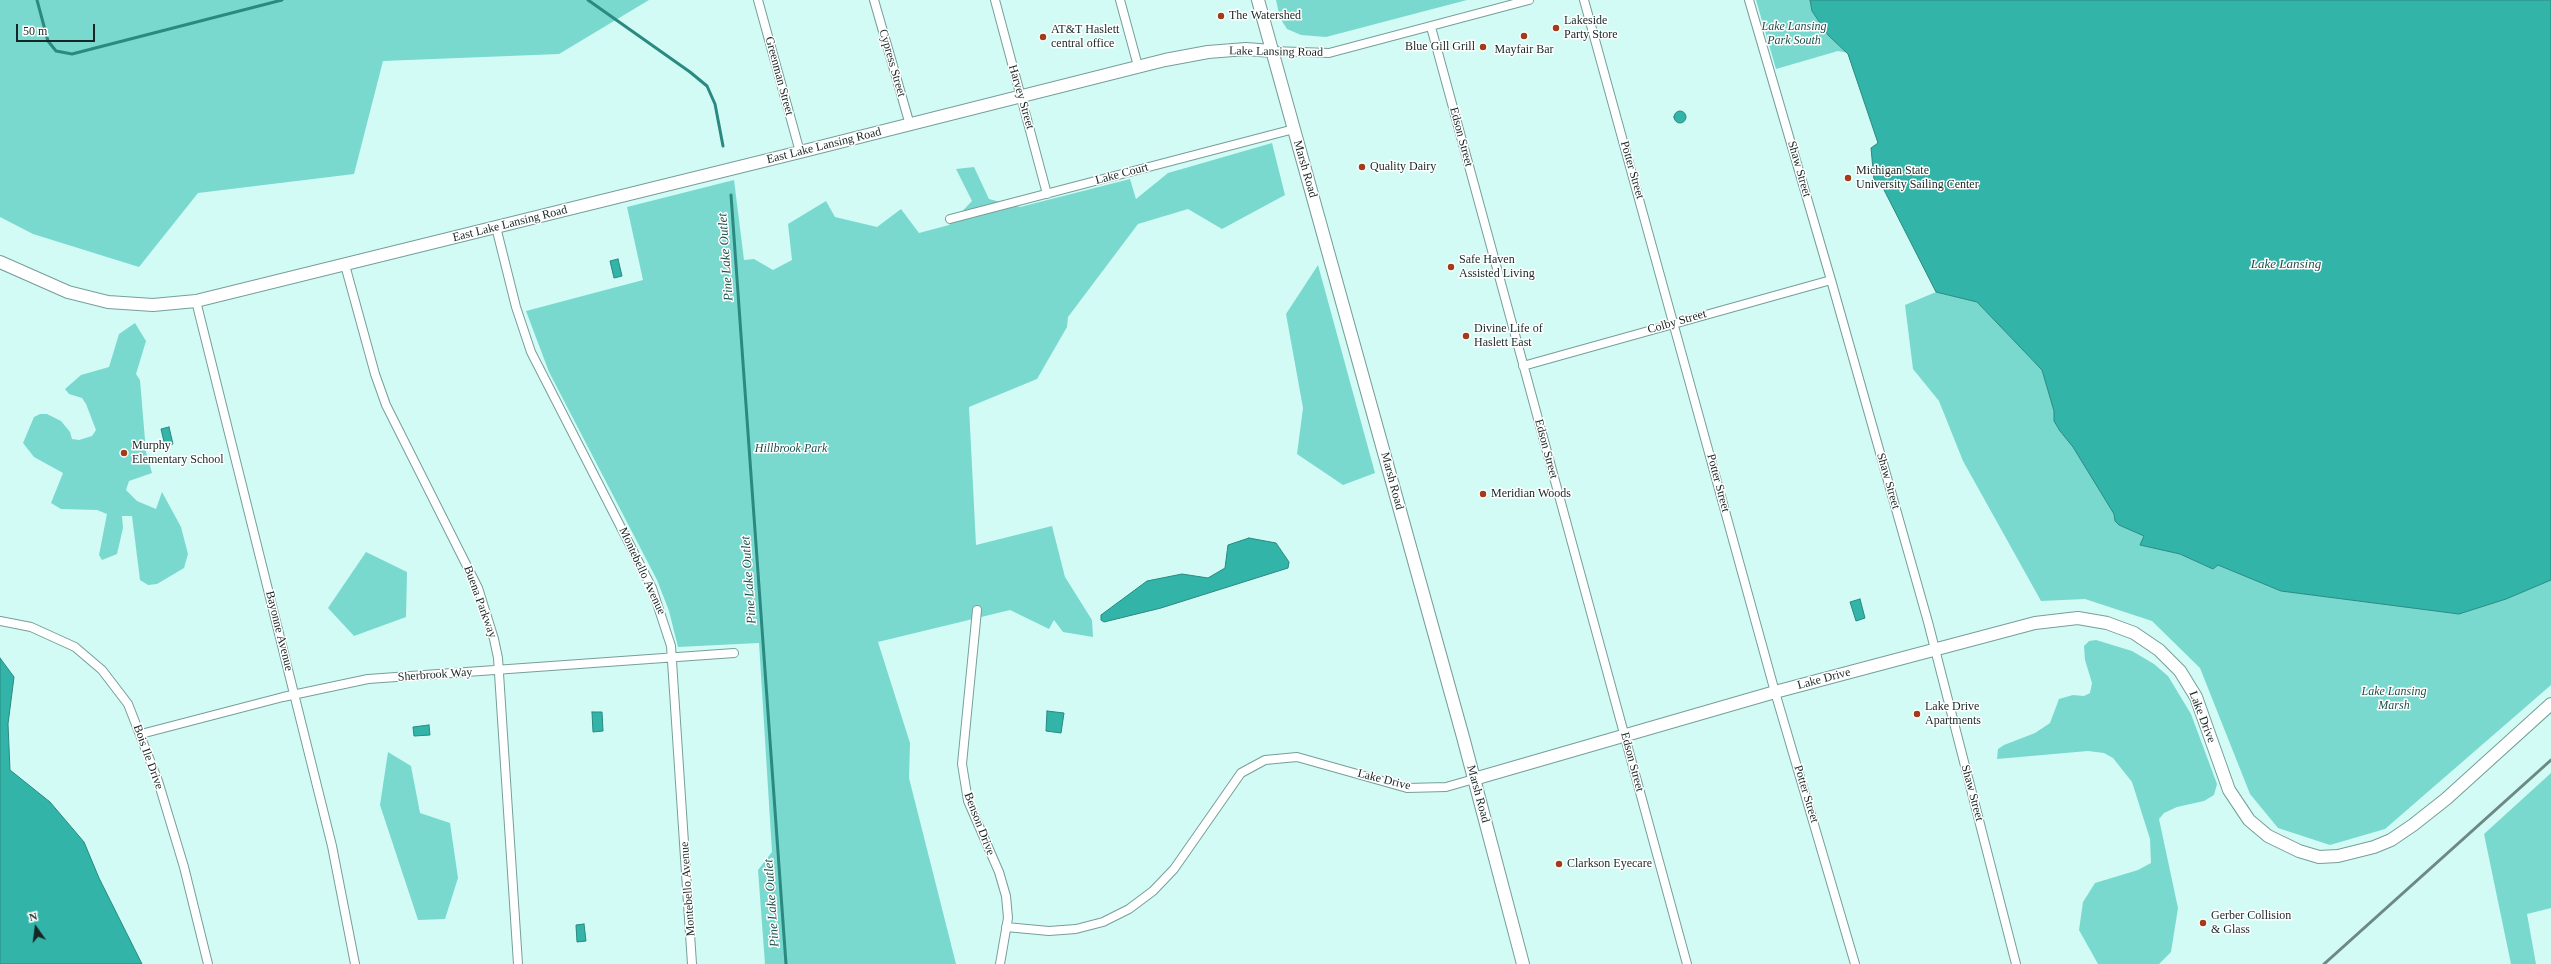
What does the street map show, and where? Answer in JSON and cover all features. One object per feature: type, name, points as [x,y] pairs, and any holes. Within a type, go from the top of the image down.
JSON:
[{"type":"street","name":"Greenman Street","points":[[758,0],[800,152]]},
{"type":"street","name":"Cypress Street","points":[[874,0],[910,125]]},
{"type":"street","name":"Harvey Street","points":[[995,0],[1047,194]]},
{"type":"street","points":[[1120,0],[1138,66]]},
{"type":"street","name":"Marsh Road","points":[[1258,0],[1474,779],[1523,964]]},
{"type":"street","name":"Lake Lansing Road","points":[[1021,97],[1138,66],[1208,52],[1246,50],[1329,53],[1530,0]]},
{"type":"street","name":"Potter Street","points":[[1584,0],[1775,692],[1855,964]]},
{"type":"street","name":"Shaw Street","points":[[1749,0],[1831,280],[1935,650],[2016,964]]},
{"type":"street","name":"Edson Street","points":[[1431,27],[1687,964]]},
{"type":"street","name":"East Lake Lansing Road","points":[[0,262],[68,292],[108,302],[153,305],[196,301],[1021,97]]},
{"type":"street","name":"Lake Court","points":[[950,219],[1294,129]]},
{"type":"street","name":"Montebello Avenue","points":[[496,227],[516,307],[531,352],[652,588],[663,617],[673,658],[692,964]]},
{"type":"street","name":"Buena Parkway","points":[[345,264],[371,361],[386,405],[478,588],[494,639],[498,670],[518,964]]},
{"type":"street","name":"Colby Street","points":[[1523,366],[1831,280]]},
{"type":"street","name":"Bayonne Avenue","points":[[196,301],[332,846],[354,964]]},
{"type":"street","name":"Benson Drive","points":[[977,610],[962,751],[963,777],[972,813],[1003,884],[1007,907],[1006,927],[1000,964]]},
{"type":"street","name":"Lake Drive","points":[[1006,927],[1049,931],[1076,929],[1103,922],[1129,909],[1153,891],[1174,869],[1241,773],[1266,760],[1297,757],[1407,788],[1446,787],[1775,692],[2035,623],[2064,618],[2093,620],[2134,633],[2170,660],[2189,684],[2202,711],[2229,790],[2249,820],[2268,836],[2283,845],[2319,857],[2358,852],[2391,840],[2446,799],[2551,704]]},
{"type":"street","name":"Bois Ile Drive","points":[[0,621],[32,627],[54,636],[90,658],[122,694],[141,734],[184,867],[208,964]]},
{"type":"street","name":"Sherbrook Way","points":[[141,734],[295,694],[368,679],[734,653]]},
{"type":"green space","points":[[0,0],[649,0],[559,54],[383,61],[354,174],[198,193],[139,267],[33,234],[0,217]]},
{"type":"green space","points":[[1276,0],[1467,0],[1326,37],[1301,35],[1287,29],[1280,18]]},
{"type":"green space","name":"Lake Lansing Park South","points":[[1756,0],[1810,0],[1812,11],[1828,35],[1848,53],[1838,51],[1776,69]]},
{"type":"green space","name":"Hillbrook Park","points":[[1272,143],[1285,195],[1222,229],[1188,209],[1138,224],[1068,317],[1067,327],[1037,379],[969,407],[976,545],[1052,526],[1065,577],[1092,620],[1093,637],[1063,632],[1054,620],[1049,629],[1010,610],[878,642],[910,743],[909,778],[956,964],[765,964],[758,870],[772,852],[759,643],[678,647],[669,611],[657,580],[549,372],[526,311],[643,280],[627,207],[734,180],[744,260],[754,259],[773,270],[792,260],[788,224],[826,201],[835,217],[877,227],[901,209],[919,233],[949,225],[972,201],[956,169],[974,167],[989,199],[1020,207],[1130,179],[1136,199],[1168,173]]},
{"type":"green space","points":[[1318,265],[1375,473],[1343,485],[1297,454],[1303,408],[1286,314]]},
{"type":"green space","name":"Lake Lansing Marsh","points":[[1936,292],[1977,302],[2042,370],[2054,411],[2054,421],[2073,447],[2114,514],[2115,521],[2119,525],[2144,536],[2140,545],[2180,554],[2213,569],[2218,565],[2281,591],[2459,614],[2506,599],[2551,580],[2551,685],[2385,829],[2330,845],[2278,828],[2250,794],[2200,668],[2152,621],[2085,599],[2041,601],[1963,461],[1939,401],[1913,369],[1905,305]]},
{"type":"green space","points":[[135,323],[146,341],[136,374],[140,380],[146,452],[152,473],[129,481],[126,490],[137,501],[156,509],[162,492],[181,527],[188,554],[184,568],[157,584],[148,585],[140,580],[132,516],[122,516],[123,528],[117,554],[102,560],[99,555],[107,514],[97,510],[61,509],[51,503],[63,473],[34,457],[23,443],[34,417],[40,414],[47,414],[61,421],[70,432],[72,439],[79,440],[92,436],[96,430],[86,404],[82,398],[69,394],[65,389],[81,375],[109,367],[119,334]]},
{"type":"green space","points":[[366,552],[407,572],[406,617],[354,636],[328,608]]},
{"type":"green space","points":[[2096,640],[2132,651],[2154,664],[2168,676],[2191,714],[2217,784],[2214,795],[2204,801],[2177,807],[2164,813],[2159,819],[2178,908],[2171,952],[2159,964],[2098,964],[2079,930],[2083,902],[2095,883],[2138,870],[2151,863],[2150,839],[2132,782],[2113,758],[2104,753],[2088,751],[1997,759],[1998,749],[2004,745],[2035,733],[2050,723],[2059,699],[2073,695],[2084,696],[2090,693],[2092,683],[2085,660],[2084,646],[2089,641]]},
{"type":"green space","points":[[388,752],[411,766],[420,813],[450,823],[458,878],[445,919],[418,920],[380,805]]},
{"type":"green space","points":[[2551,773],[2551,908],[2527,914],[2536,964],[2511,964],[2484,834]]},
{"type":"water","name":"Lake Lansing","points":[[1810,0],[2551,0],[2551,580],[2506,599],[2459,614],[2281,591],[2218,565],[2213,569],[2180,554],[2140,545],[2144,536],[2119,525],[2115,521],[2114,514],[2073,447],[2054,421],[2054,411],[2042,370],[1977,302],[1936,292],[1880,182],[1874,180],[1871,148],[1878,143],[1848,54],[1828,35],[1812,11]]},
{"type":"water","points":[[1680,111],[1684,113],[1686,117],[1684,121],[1680,123],[1676,121],[1674,117],[1676,113]]},
{"type":"water","points":[[618,259],[622,276],[614,278],[610,261]]},
{"type":"water","points":[[169,427],[173,444],[165,446],[161,429]]},
{"type":"water","points":[[1249,538],[1276,543],[1289,562],[1288,568],[1161,608],[1104,622],[1101,620],[1101,615],[1147,581],[1182,574],[1208,578],[1225,568],[1228,545]]},
{"type":"water","points":[[1860,599],[1865,618],[1856,621],[1850,602]]},
{"type":"water","points":[[0,658],[14,677],[8,724],[10,770],[50,802],[84,842],[99,878],[142,964],[0,964]]},
{"type":"water","points":[[1047,711],[1064,713],[1061,733],[1046,731]]},
{"type":"water","points":[[592,712],[602,712],[603,731],[593,732]]},
{"type":"water","points":[[429,725],[430,735],[414,736],[413,727]]},
{"type":"water","points":[[584,924],[586,941],[577,942],[576,925]]},
{"type":"waterway","name":"Pine Lake Outlet","points":[[37,0],[48,41],[56,51],[72,54],[282,0]]},
{"type":"waterway","name":"Pine Lake Outlet","points":[[588,0],[690,72],[707,86],[715,104],[723,146]]},
{"type":"waterway","name":"Pine Lake Outlet","points":[[731,195],[786,964]]},
{"type":"railway","points":[[2324,964],[2551,760]]},
{"type":"place","name":"The Watershed","points":[[1221,16]]},
{"type":"place","name":"Lakeside Party Store","points":[[1556,28]]},
{"type":"place","name":"Mayfair Bar","points":[[1524,36]]},
{"type":"place","name":"AT&T Haslett central office","points":[[1043,37]]},
{"type":"place","name":"Blue Gill Grill","points":[[1483,47]]},
{"type":"place","name":"Quality Dairy","points":[[1362,167]]},
{"type":"place","name":"Michigan State University Sailing Center","points":[[1848,178]]},
{"type":"place","name":"Safe Haven Assisted Living","points":[[1451,267]]},
{"type":"place","name":"Divine Life of Haslett East","points":[[1466,336]]},
{"type":"place","name":"Murphy Elementary School","points":[[124,453]]},
{"type":"place","name":"Meridian Woods","points":[[1483,494]]},
{"type":"place","name":"Lake Drive Apartments","points":[[1917,714]]},
{"type":"place","name":"Clarkson Eyecare","points":[[1559,864]]},
{"type":"place","name":"Gerber Collision & Glass","points":[[2203,923]]}]
